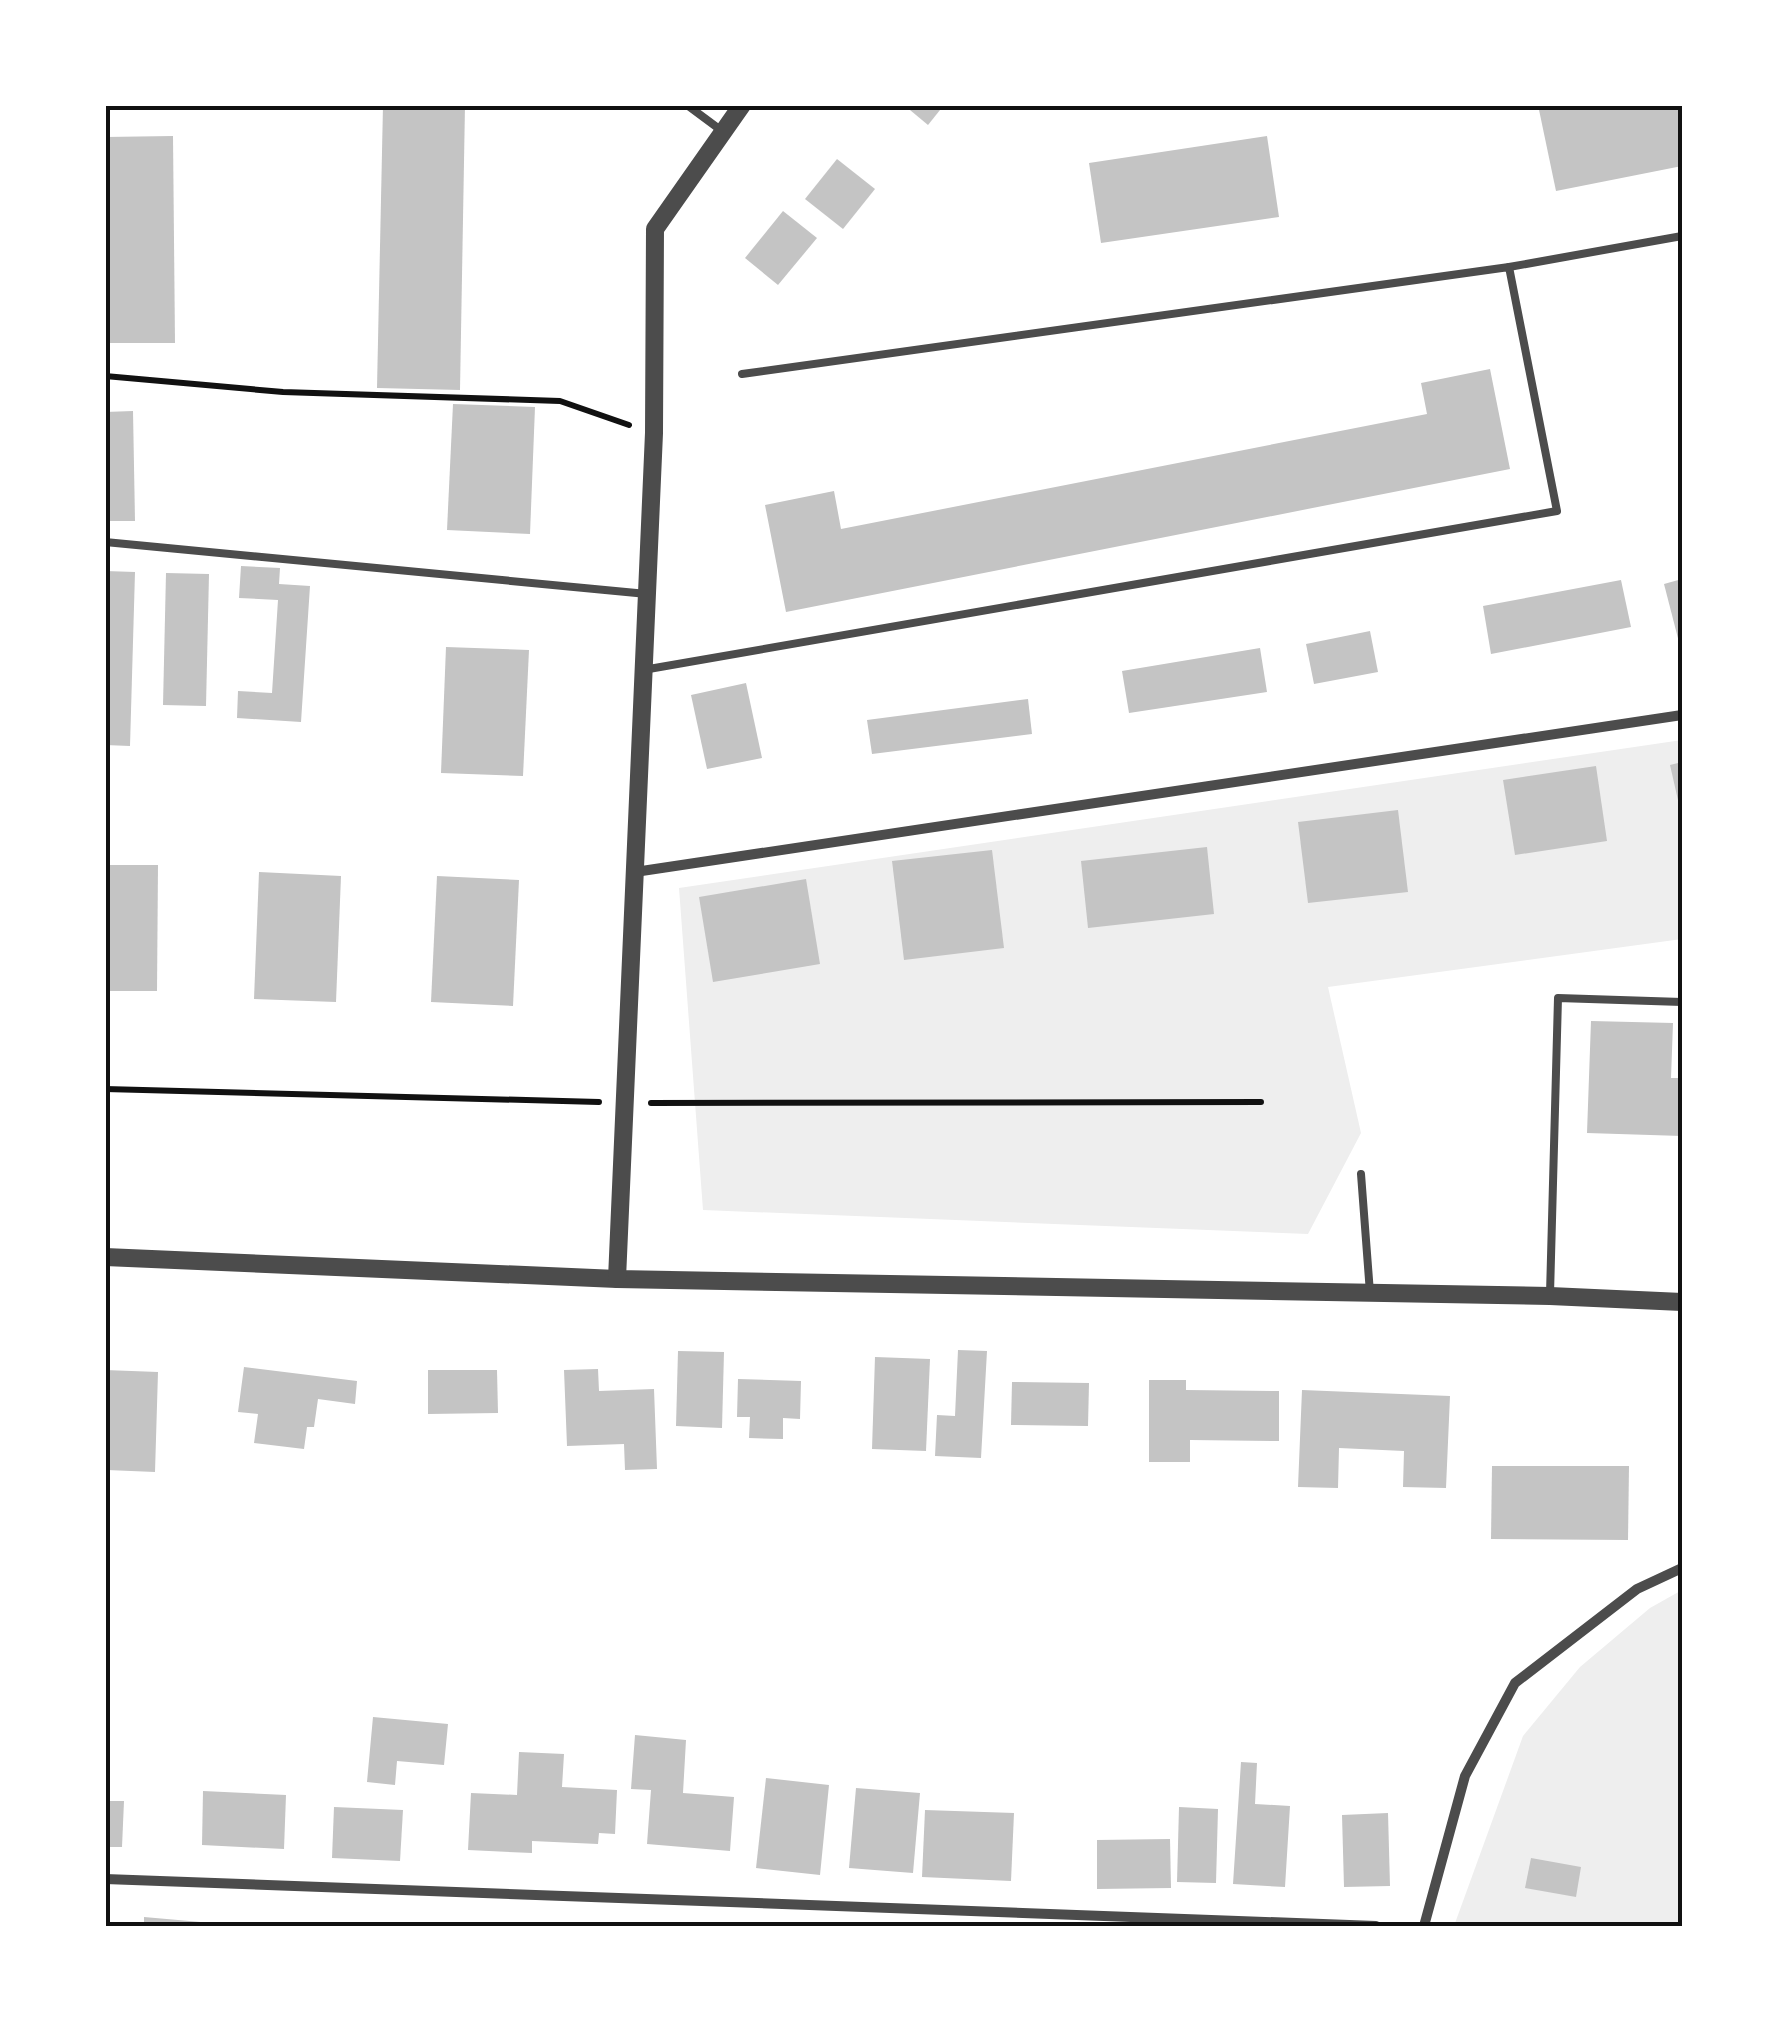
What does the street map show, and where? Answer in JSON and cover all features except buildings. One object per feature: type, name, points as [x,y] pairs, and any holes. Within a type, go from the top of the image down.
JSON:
[{"type":"street","points":[[617,1279],[654,433],[654,229],[742,105]]},
{"type":"street","points":[[634,872],[1682,715]]},
{"type":"street","points":[[105,1258],[617,1279],[1550,1296],[1682,1302]]},
{"type":"street","points":[[1424,1926],[1465,1776],[1516,1683],[1636,1589],[1682,1568]]},
{"type":"street","points":[[105,1879],[1376,1926]]},
{"type":"lane","points":[[687,105],[722,131]]},
{"type":"lane","points":[[742,374],[1509,266],[1682,236]]},
{"type":"lane","points":[[643,670],[1557,511],[1509,266]]},
{"type":"lane","points":[[105,542],[647,594]]},
{"type":"lane","points":[[1550,1296],[1558,998],[1682,1002]]},
{"type":"lane","points":[[1361,1174],[1370,1293]]},
{"type":"path","points":[[105,376],[284,392],[560,401],[654,433]]},
{"type":"path","points":[[105,1089],[624,1102],[1261,1102]]},
{"type":"shaded area","points":[[1682,740],[1682,939],[1328,987],[1361,1133],[1308,1234],[703,1210],[679,888]]},
{"type":"shaded area","points":[[1682,1590],[1682,1926],[1454,1926],[1523,1736],[1580,1667],[1650,1608]]}]
